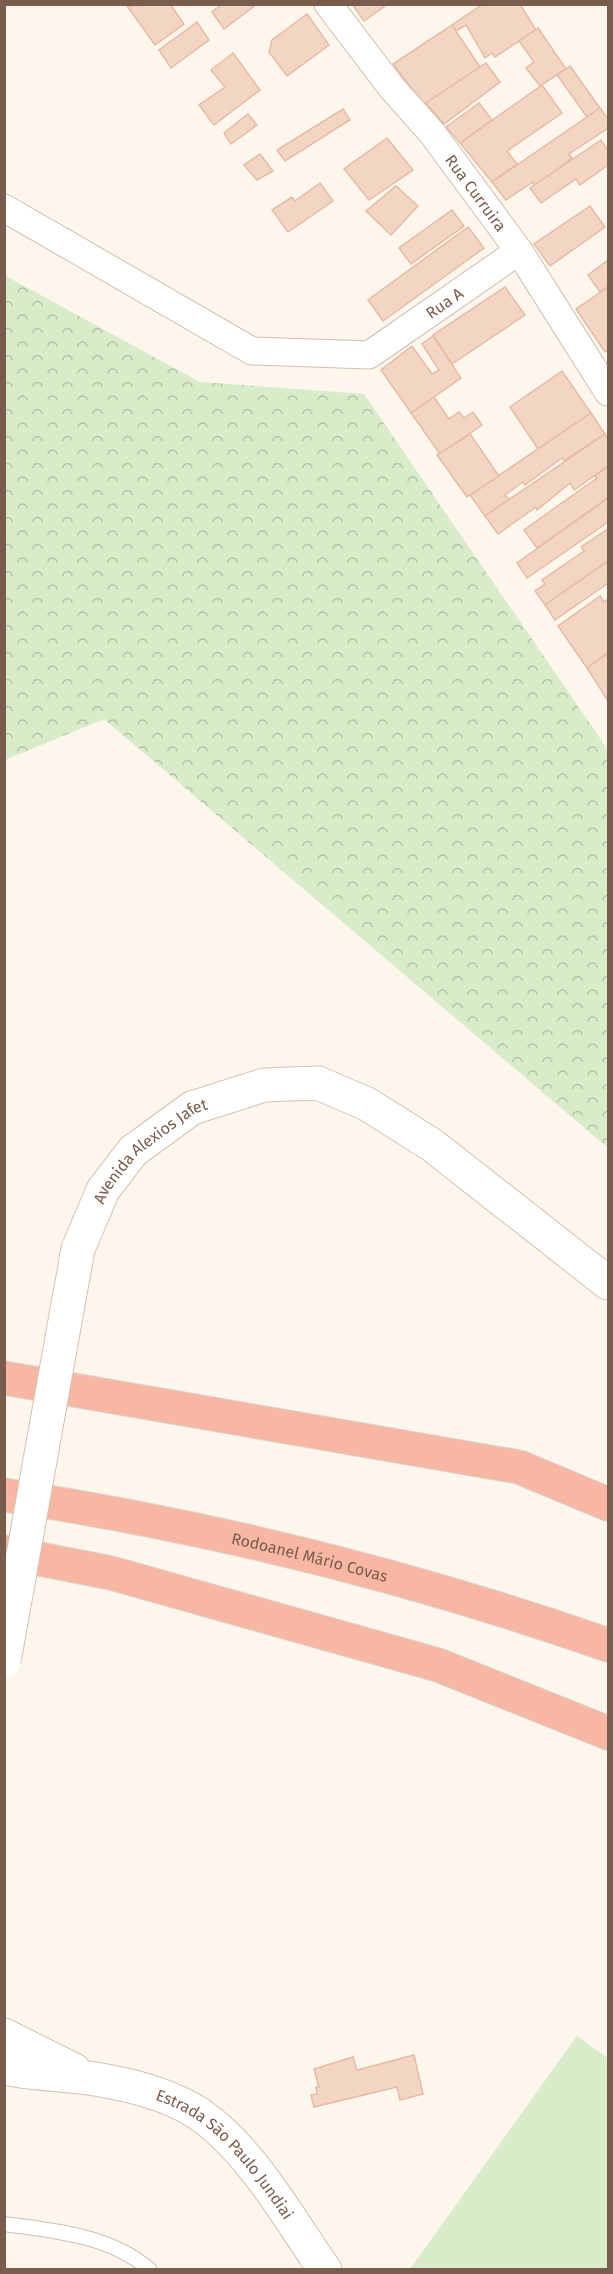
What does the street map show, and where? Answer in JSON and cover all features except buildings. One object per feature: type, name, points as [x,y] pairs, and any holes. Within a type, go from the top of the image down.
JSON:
[{"type":"highway","points":[[4,1378],[519,1467],[609,1486]]},
{"type":"highway","points":[[519,1467],[609,1504]]},
{"type":"highway","name":"Rodoanel Mário Covas","points":[[4,1495],[103,1510],[376,1572],[609,1645]]},
{"type":"highway","points":[[4,1552],[111,1573],[438,1665],[609,1733]]},
{"type":"main road","name":"Avenida Alexios Jafet","points":[[4,1661],[78,1249],[103,1190],[133,1151],[192,1108],[264,1085],[318,1083],[367,1104],[432,1145],[609,1283]]},
{"type":"main road","name":"Estrada São Paulo Jundiai","points":[[4,2035],[95,2079],[176,2101],[209,2121],[246,2158],[325,2270]]},
{"type":"main road","name":"Estrada São Paulo Jundiai","points":[[4,2068],[29,2074],[95,2079]]},
{"type":"street","name":"Rua Curruira","points":[[328,4],[393,88],[432,133],[519,251],[609,392]]},
{"type":"street","name":"Rua A","points":[[4,208],[252,351],[369,355],[519,251]]},
{"type":"lane","points":[[4,2224],[72,2232],[139,2260],[150,2270]]},
{"type":"green space","points":[[4,275],[200,382],[364,394],[608,750],[608,1148],[104,719],[5,760]]},
{"type":"green space","points":[[577,2036],[608,2058],[608,2269],[410,2269]]}]
